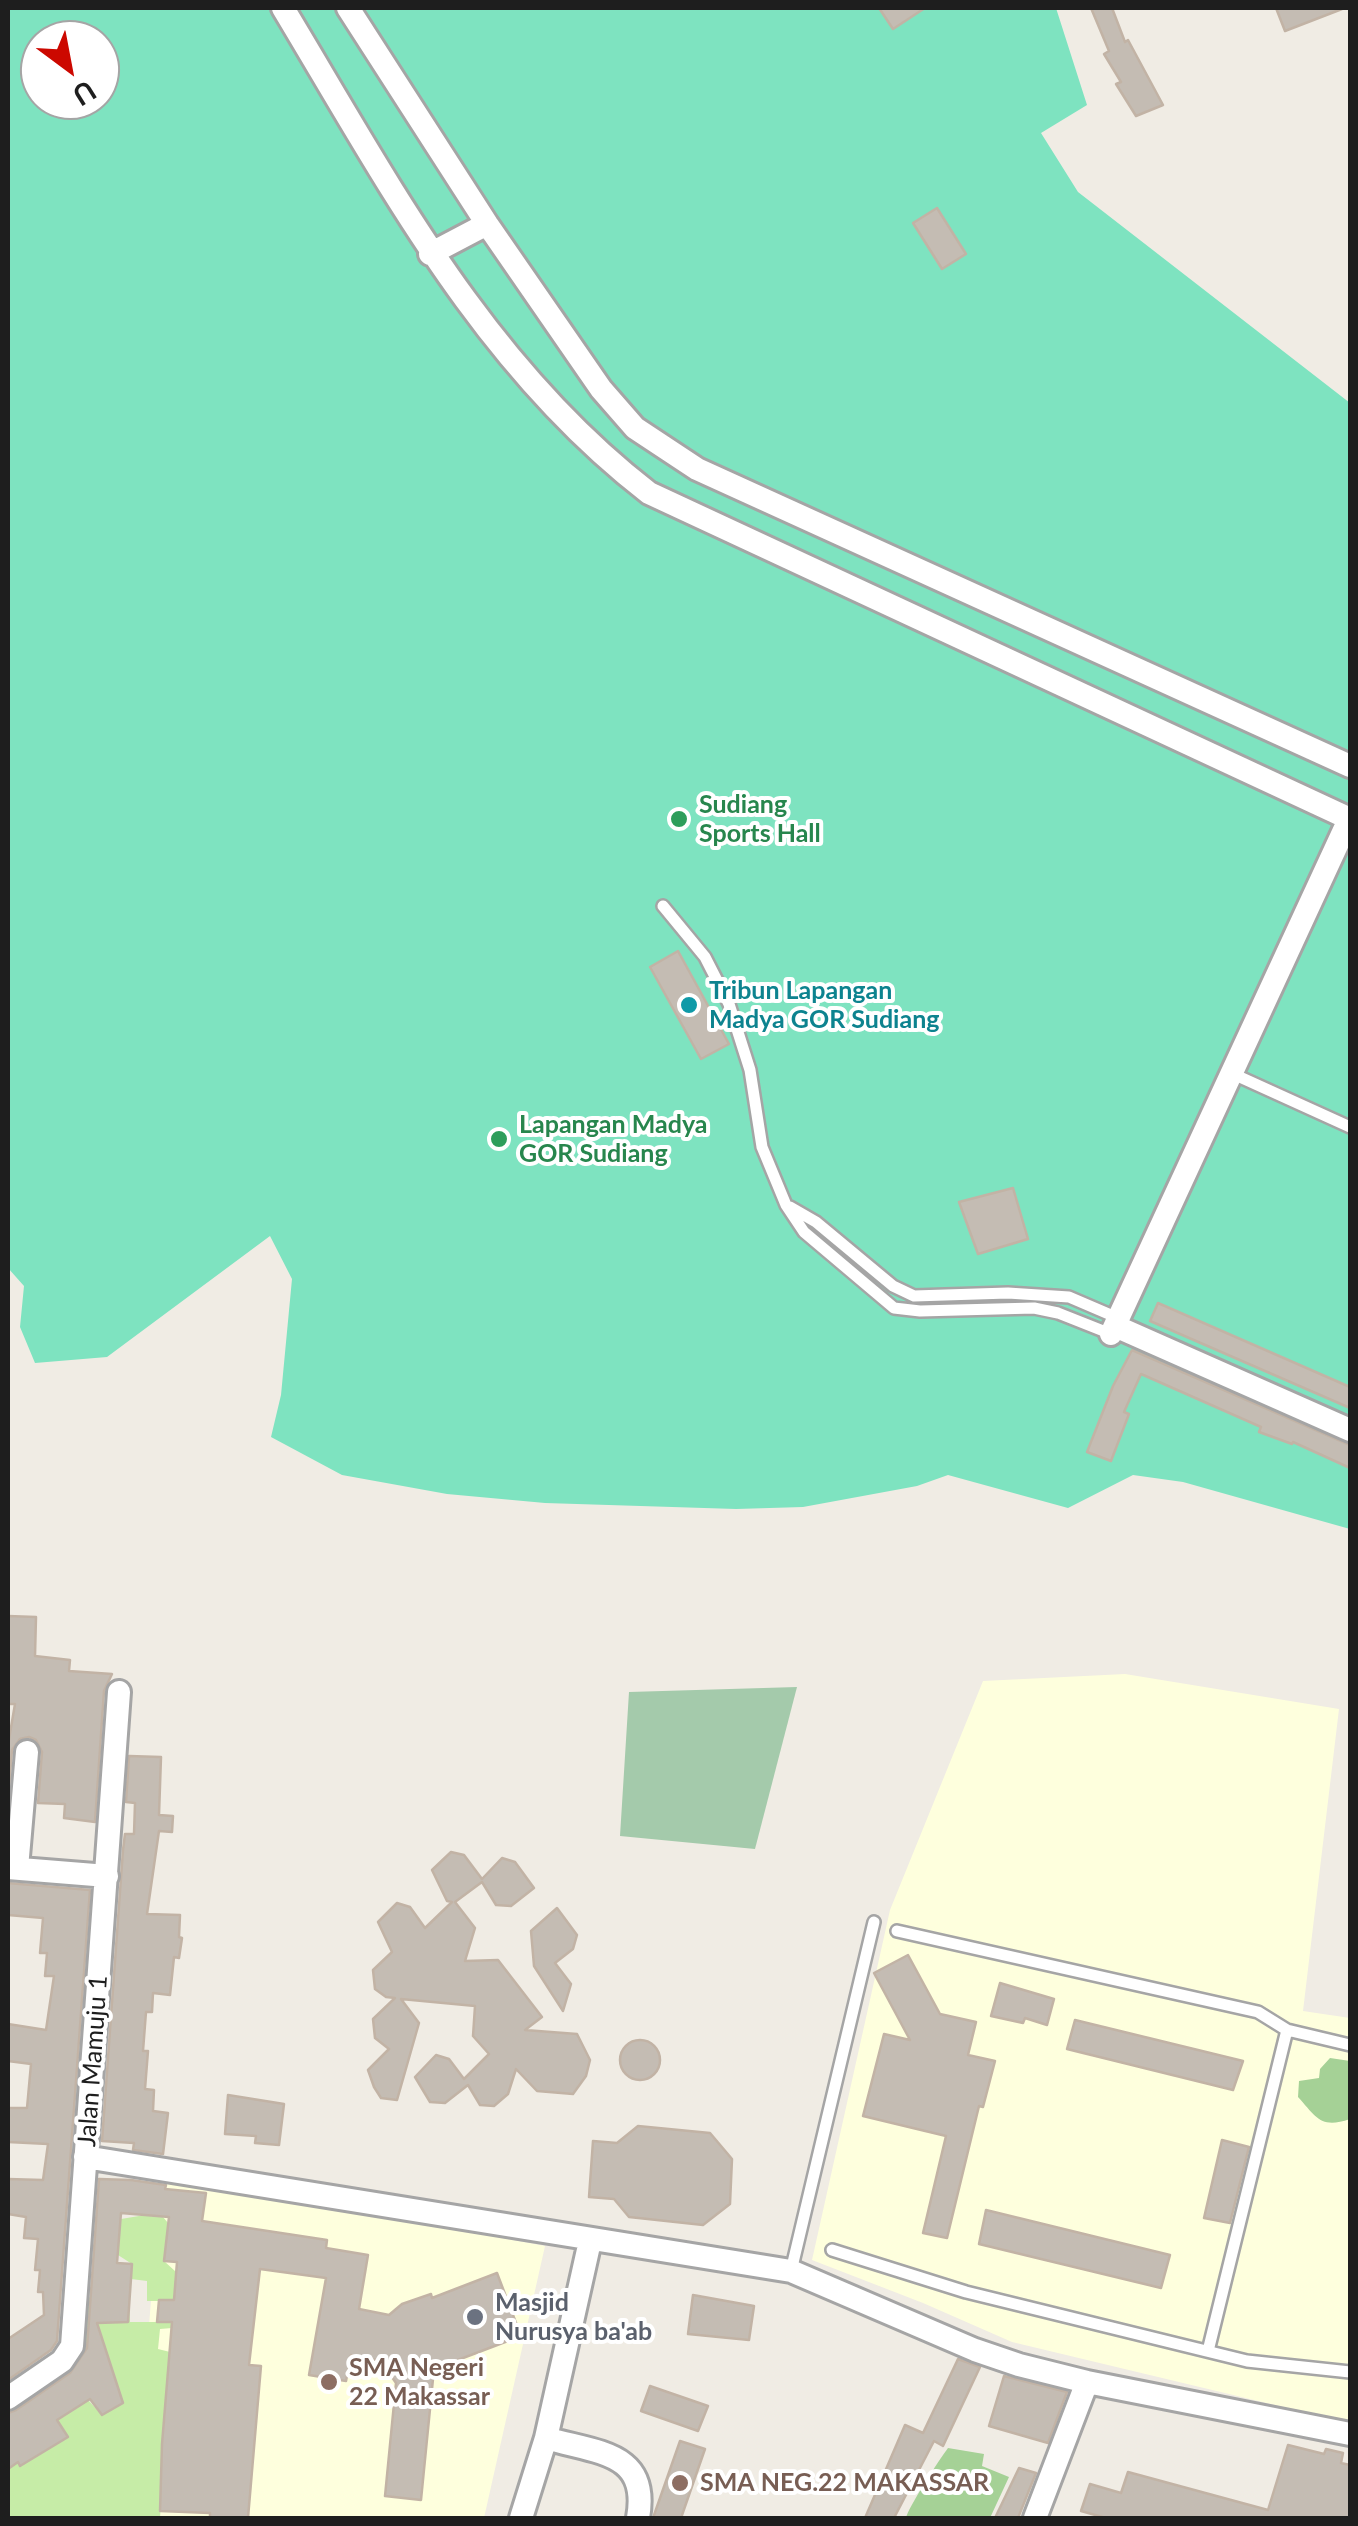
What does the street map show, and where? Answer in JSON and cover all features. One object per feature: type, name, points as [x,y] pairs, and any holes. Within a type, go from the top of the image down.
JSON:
[{"type":"street","points":[[284,8],[430,254],[509,359],[602,457],[649,493],[1350,818],[1114,1326],[1350,1430]]},
{"type":"street","points":[[348,8],[601,390],[635,428],[697,469],[1350,766]]},
{"type":"street","points":[[430,254],[488,224]]},
{"type":"street","name":"Jalan Mamuju 1","points":[[8,2398],[62,2361],[72,2346],[119,1692]]},
{"type":"street","points":[[26,1752],[16,1779],[12,1868],[107,1876]]},
{"type":"street","points":[[85,2157],[791,2271],[974,2350],[1087,2382],[1350,2434]]},
{"type":"street","points":[[522,2518],[546,2438],[590,2241]]},
{"type":"street","points":[[1035,2518],[1087,2382]]},
{"type":"street","points":[[546,2438],[624,2463],[637,2476],[642,2497],[638,2518]]},
{"type":"lane","points":[[662,906],[705,956],[728,1004],[750,1070],[762,1147],[786,1205],[804,1232],[839,1265],[894,1308],[1034,1308],[1114,1326]]},
{"type":"lane","points":[[1232,1074],[1350,1127]]},
{"type":"lane","points":[[786,1205],[816,1222],[894,1286],[914,1296],[1008,1293],[1069,1297],[1114,1326]]},
{"type":"lane","points":[[791,2271],[874,1922]]},
{"type":"lane","points":[[897,1931],[1258,2012],[1287,2030],[1350,2045]]},
{"type":"lane","points":[[1208,2352],[1287,2030]]},
{"type":"lane","points":[[832,2250],[966,2292],[1208,2352],[1247,2361],[1350,2372]]},
{"type":"shaded area","points":[[1125,1674],[1339,1709],[1303,2011],[1350,2018],[1350,2423],[1012,2342],[812,2260],[890,1910],[983,1681]]},
{"type":"shaded area","points":[[797,1687],[755,1849],[620,1836],[629,1692]]},
{"type":"shaded area","name":"SMA Negeri 22 Makassar","points":[[169,2176],[545,2246],[484,2518],[134,2518],[156,2236]]},
{"type":"green space","name":"Sudiang Sports Hall","points":[[8,8],[1056,8],[1087,105],[1041,133],[1078,192],[1350,403],[1350,1529],[1183,1482],[1133,1475],[1068,1508],[948,1475],[917,1486],[803,1507],[736,1509],[545,1503],[447,1494],[342,1475],[271,1437],[281,1395],[292,1279],[270,1236],[107,1357],[35,1363],[20,1327],[24,1286],[8,1268]]},
{"type":"green space","points":[[1330,2058],[1350,2061],[1350,2119],[1332,2123],[1315,2116],[1298,2097],[1299,2081],[1319,2078],[1320,2069]]},
{"type":"green space","points":[[163,2217],[168,2223],[164,2261],[176,2272],[172,2328],[160,2329],[158,2349],[170,2352],[160,2518],[8,2518],[8,2469],[68,2437],[54,2414],[88,2400],[102,2415],[123,2403],[107,2353],[80,2361],[69,2354],[86,2297],[129,2301],[130,2322],[161,2322],[161,2301],[147,2301],[147,2281],[131,2279],[132,2264],[118,2255],[121,2219]]},
{"type":"green space","points":[[948,2448],[984,2454],[982,2466],[1009,2477],[990,2518],[906,2518],[918,2495]]},
{"type":"building","points":[[879,8],[925,8],[893,29]]},
{"type":"building","points":[[1091,8],[1112,8],[1125,42],[1128,40],[1163,105],[1136,116],[1116,84],[1121,82],[1104,54],[1109,51]]},
{"type":"building","points":[[1276,8],[1342,8],[1342,9],[1285,31]]},
{"type":"building","points":[[937,208],[966,254],[942,269],[913,223]]},
{"type":"building","name":"Tribun Lapangan Madya GOR Sudiang","points":[[678,951],[729,1044],[701,1059],[650,967]]},
{"type":"building","points":[[1013,1188],[1028,1239],[978,1254],[959,1202]]},
{"type":"building","points":[[1158,1303],[1350,1387],[1350,1408],[1150,1321]]},
{"type":"building","points":[[1132,1350],[1350,1445],[1350,1468],[1293,1442],[1259,1432],[1261,1427],[1141,1374],[1124,1412],[1129,1414],[1111,1461],[1087,1452]]},
{"type":"building","points":[[8,1616],[36,1617],[35,1656],[70,1660],[69,1671],[112,1674],[104,1691],[95,1822],[64,1818],[65,1804],[38,1803],[42,1752],[36,1740],[29,1737],[20,1739],[12,1750],[8,1801],[8,1745],[15,1704],[8,1704]]},
{"type":"building","points":[[129,1756],[161,1757],[159,1815],[173,1816],[172,1832],[159,1831],[147,1914],[180,1915],[182,1938],[179,1958],[174,1957],[170,1995],[153,1993],[152,2012],[146,2012],[145,2089],[154,2090],[153,2111],[168,2113],[163,2154],[133,2150],[134,2143],[102,2141],[123,1850],[125,1834],[134,1834],[135,1803],[126,1802]]},
{"type":"building","points":[[451,1852],[464,1855],[482,1879],[502,1858],[515,1862],[534,1888],[511,1906],[496,1905],[482,1882],[455,1902],[475,1928],[465,1961],[498,1960],[542,2017],[525,2030],[577,2034],[590,2060],[586,2076],[573,2094],[537,2091],[516,2069],[508,2094],[494,2106],[480,2105],[468,2085],[445,2103],[430,2102],[415,2077],[436,2055],[449,2059],[464,2079],[489,2054],[473,2036],[475,2006],[401,1999],[419,2023],[397,2100],[381,2098],[374,2087],[368,2070],[389,2049],[375,2038],[373,2019],[395,1998],[375,1989],[373,1970],[392,1952],[378,1922],[397,1903],[410,1907],[425,1928],[452,1902],[447,1901],[432,1870]]},
{"type":"building","points":[[8,1883],[90,1890],[57,2341],[51,2350],[8,2380],[8,2339],[44,2315],[43,2292],[38,2292],[40,2270],[35,2270],[38,2239],[24,2238],[26,2217],[8,2214],[8,2179],[43,2180],[48,2144],[8,2142],[8,2108],[27,2108],[31,2064],[8,2061],[8,2024],[46,2030],[54,1976],[45,1976],[47,1953],[40,1953],[43,1918],[8,1915]]},
{"type":"building","points":[[557,1908],[577,1935],[573,1949],[555,1963],[571,1984],[563,2011],[534,1966],[531,1931]]},
{"type":"building","points":[[908,1955],[940,2014],[976,2022],[968,2055],[995,2061],[983,2107],[979,2106],[947,2238],[923,2233],[946,2136],[863,2116],[884,2034],[910,2040],[874,1973]]},
{"type":"building","points":[[1000,1983],[1054,1999],[1047,2025],[1025,2018],[1023,2023],[991,2016]]},
{"type":"building","points":[[1075,2020],[1243,2061],[1233,2090],[1067,2049]]},
{"type":"building","points":[[640,2040],[654,2046],[660,2060],[654,2074],[640,2080],[626,2074],[620,2060],[626,2046]]},
{"type":"building","points":[[228,2095],[284,2104],[279,2145],[255,2143],[256,2136],[225,2134]]},
{"type":"building","points":[[638,2126],[710,2133],[732,2159],[730,2204],[703,2225],[629,2217],[614,2199],[589,2197],[593,2141],[617,2143]]},
{"type":"building","points":[[1222,2140],[1249,2147],[1230,2223],[1204,2218]]},
{"type":"building","points":[[99,2179],[131,2180],[166,2185],[165,2189],[206,2193],[202,2221],[327,2240],[326,2248],[368,2255],[359,2309],[389,2315],[402,2304],[431,2294],[432,2298],[497,2273],[521,2336],[434,2369],[421,2500],[385,2496],[396,2383],[381,2361],[351,2355],[346,2381],[309,2375],[326,2278],[260,2269],[249,2365],[261,2366],[248,2518],[210,2518],[210,2513],[160,2511],[172,2322],[157,2322],[159,2300],[174,2300],[177,2262],[164,2261],[169,2217],[121,2213],[117,2263],[132,2264],[128,2322],[97,2323],[123,2403],[102,2415],[90,2399],[57,2420],[68,2437],[8,2469],[8,2413],[70,2373],[87,2348]]},
{"type":"building","points":[[986,2210],[1170,2255],[1161,2288],[979,2244]]},
{"type":"building","points":[[693,2295],[754,2306],[749,2340],[688,2334]]},
{"type":"building","points":[[958,2359],[980,2367],[943,2446],[934,2441],[894,2518],[865,2518],[905,2425],[923,2433]]},
{"type":"building","points":[[1004,2376],[1067,2392],[1048,2443],[989,2426]]},
{"type":"building","name":"SMA NEG.22 MAKASSAR","points":[[650,2386],[708,2406],[698,2431],[641,2411]]},
{"type":"building","name":"SMA NEG.22 MAKASSAR","points":[[680,2441],[705,2449],[681,2518],[653,2518]]},
{"type":"building","points":[[1288,2445],[1324,2454],[1326,2449],[1343,2453],[1341,2463],[1350,2465],[1350,2518],[1106,2518],[1081,2511],[1090,2484],[1121,2493],[1128,2472],[1268,2510]]},
{"type":"building","points":[[1019,2468],[1036,2473],[1018,2518],[995,2518]]},
{"type":"place","name":"Sudiang Sports Hall","points":[[679,819]]},
{"type":"place","name":"Tribun Lapangan Madya GOR Sudiang","points":[[689,1005]]},
{"type":"place","name":"Lapangan Madya GOR Sudiang","points":[[499,1139]]},
{"type":"place","name":"Masjid Nurusya ba'ab","points":[[475,2317]]},
{"type":"place","name":"SMA Negeri 22 Makassar","points":[[329,2382]]},
{"type":"place","name":"SMA NEG.22 MAKASSAR","points":[[680,2483]]}]
